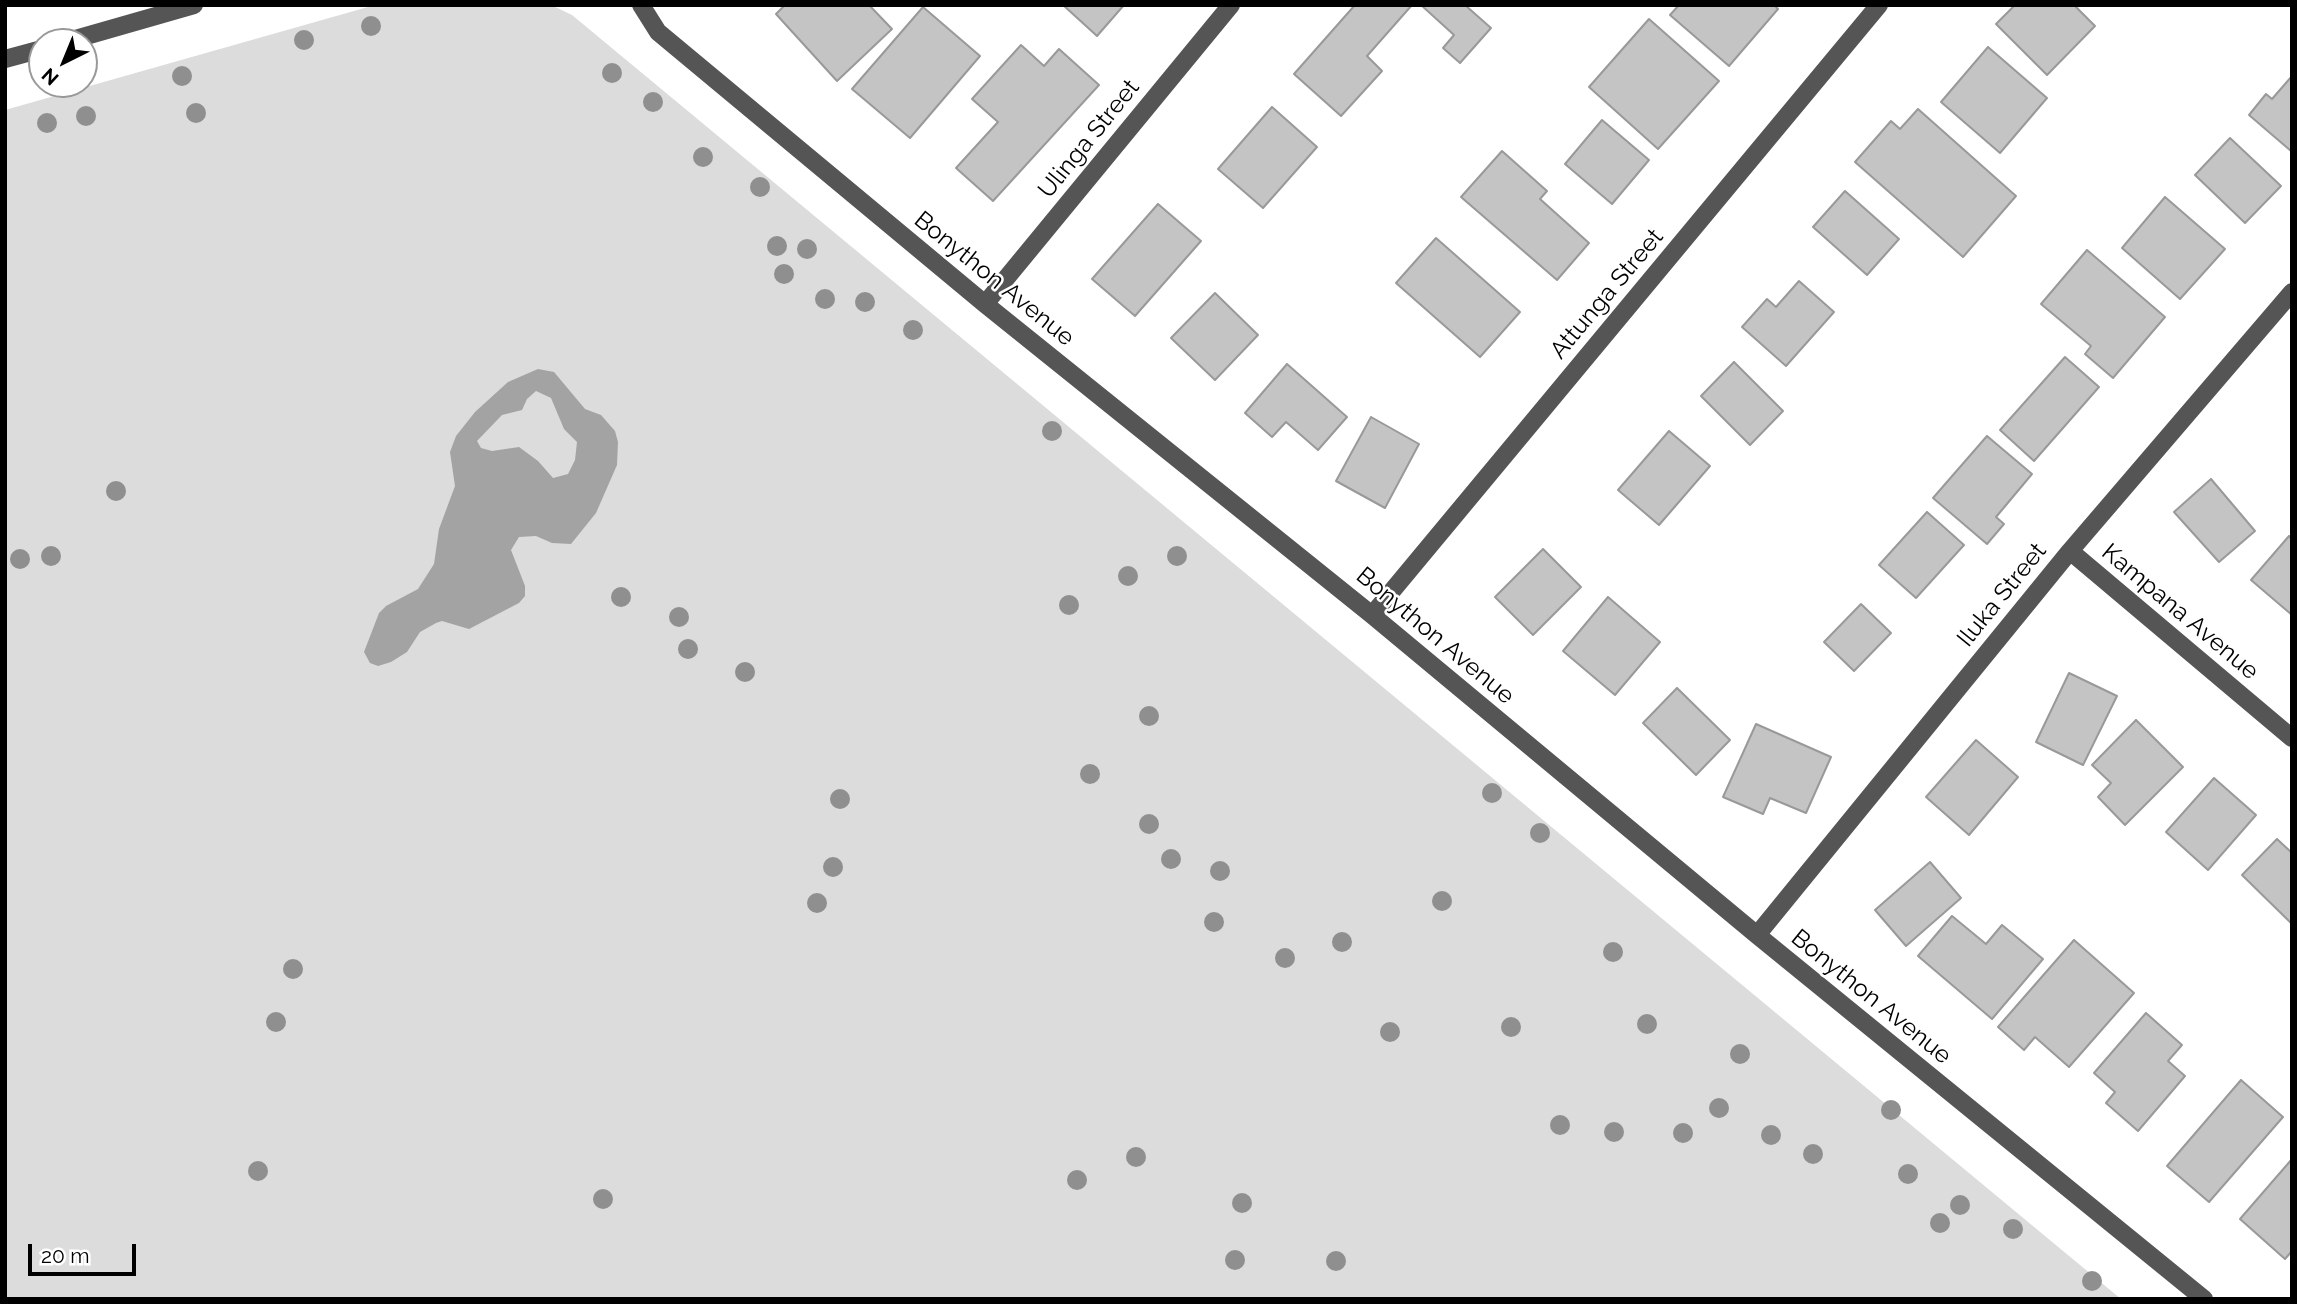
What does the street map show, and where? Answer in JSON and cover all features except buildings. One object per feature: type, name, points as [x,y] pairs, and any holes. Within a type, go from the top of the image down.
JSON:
[{"type":"street","points":[[98,33],[194,5]]},
{"type":"street","name":"Bonython Avenue","points":[[640,5],[658,32],[985,304],[1372,615],[1757,935],[2204,1299]]},
{"type":"street","name":"Ulinga Street","points":[[985,304],[1231,5]]},
{"type":"street","name":"Attunga Street","points":[[1372,615],[1879,5]]},
{"type":"street","points":[[5,59],[28,53]]},
{"type":"street","name":"Iluka Street","points":[[1757,935],[2070,551],[2292,292]]},
{"type":"street","name":"Kampana Avenue","points":[[2070,551],[2292,738]]},
{"type":"shaded area","points":[[375,5],[551,5],[572,15],[2121,1299],[5,1299],[5,110],[47,98],[98,98],[98,84]]},
{"type":"shaded area","points":[[538,369],[554,372],[585,409],[601,415],[615,431],[618,442],[617,465],[596,513],[571,544],[552,543],[536,536],[519,537],[511,550],[525,586],[525,596],[519,603],[469,629],[442,621],[436,623],[420,632],[407,652],[391,662],[378,666],[370,663],[364,652],[379,613],[386,606],[418,589],[434,564],[439,529],[455,486],[450,452],[456,436],[475,412],[508,382]],"holes":[[[536,391],[551,398],[564,429],[577,442],[575,460],[568,474],[553,478],[538,461],[519,447],[492,451],[481,448],[477,441],[502,415],[522,410],[527,399]]]}]
